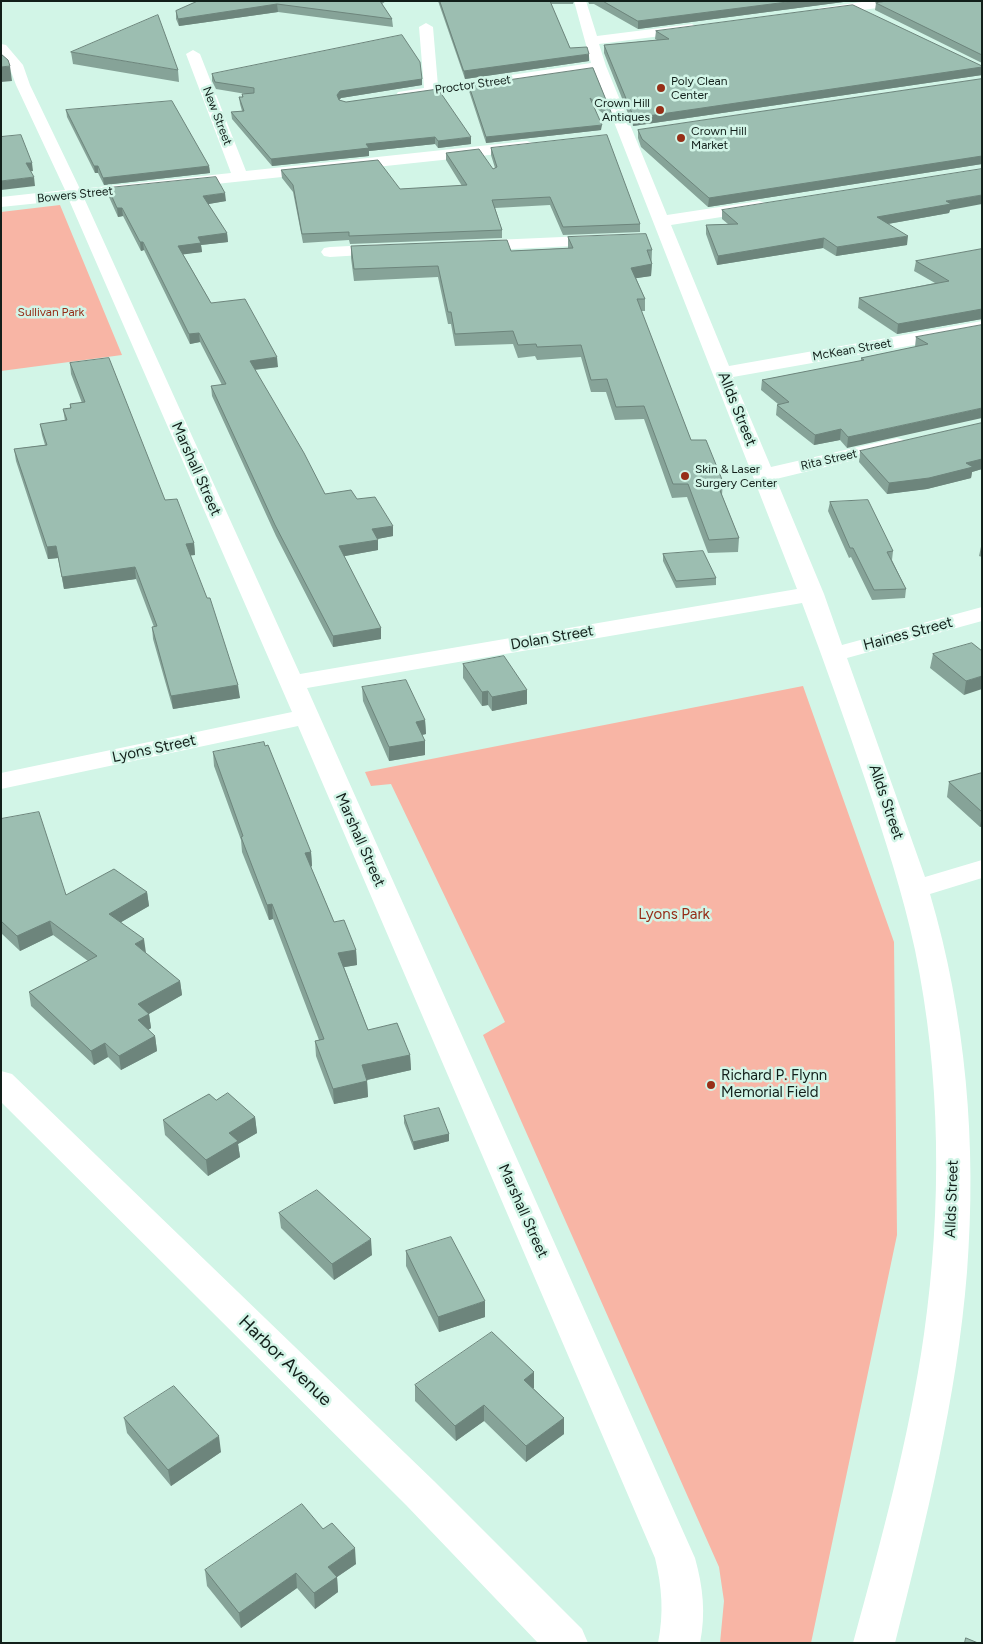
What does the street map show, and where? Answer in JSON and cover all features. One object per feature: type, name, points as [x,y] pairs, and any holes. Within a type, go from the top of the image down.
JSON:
[{"type":"street","name":"Allds Street","points":[[580,1],[595,54],[661,232],[765,475],[835,654],[914,888],[933,965],[943,1024],[953,1150],[952,1216],[948,1276],[940,1350],[928,1421],[905,1528],[874,1643]]},
{"type":"street","points":[[806,13],[899,1]]},
{"type":"street","points":[[855,7],[879,18]]},
{"type":"street","name":"Proctor Street","points":[[394,96],[432,90],[595,54],[708,26]]},
{"type":"street","points":[[426,27],[432,90]]},
{"type":"street","name":"Marshall Street","points":[[1,48],[16,65],[16,86],[74,195],[292,683],[675,1558],[684,1591],[685,1619],[679,1643]]},
{"type":"street","name":"New Street","points":[[193,54],[240,177]]},
{"type":"street","name":"Bowers Street","points":[[1,202],[542,144]]},
{"type":"street","points":[[661,232],[777,203]]},
{"type":"street","points":[[456,246],[623,240]]},
{"type":"street","points":[[330,252],[408,248]]},
{"type":"street","name":"McKean Street","points":[[722,373],[982,327]]},
{"type":"street","name":"Rita Street","points":[[765,475],[916,440]]},
{"type":"street","name":"Dolan Street","points":[[292,683],[812,594]]},
{"type":"street","name":"Haines Street","points":[[835,654],[982,614]]},
{"type":"street","name":"Lyons Street","points":[[1,781],[306,717]]},
{"type":"street","points":[[914,888],[982,869]]},
{"type":"street","name":"Harbor Avenue","points":[[1,1082],[413,1486],[567,1643]]},
{"type":"green space","name":"Sullivan Park","points":[[60,205],[122,355],[1,371],[1,212]]},
{"type":"green space","name":"Lyons Park","points":[[803,686],[894,942],[897,1235],[811,1643],[720,1643],[724,1601],[719,1567],[483,1035],[505,1022],[391,784],[371,786],[365,772]]},
{"type":"building","points":[[198,1],[380,1],[392,19],[277,4],[178,19],[176,11]]},
{"type":"building","points":[[440,1],[550,1],[570,48],[587,47],[589,54],[464,71]]},
{"type":"building","points":[[603,1],[795,1],[638,21]]},
{"type":"building","points":[[887,1],[982,1],[982,55],[876,3]]},
{"type":"building","points":[[853,5],[982,67],[634,118],[604,45],[669,39],[656,31]]},
{"type":"building","points":[[158,15],[178,70],[71,52]]},
{"type":"building","points":[[402,35],[420,62],[422,79],[340,91],[337,95],[339,100],[346,102],[438,89],[471,137],[438,141],[435,137],[366,144],[369,148],[271,159],[231,112],[244,111],[239,97],[243,97],[242,94],[254,93],[254,88],[215,82],[212,74]]},
{"type":"building","points":[[1,54],[8,60],[10,66],[1,67]]},
{"type":"building","points":[[593,68],[613,117],[590,98],[602,125],[486,137],[469,86]]},
{"type":"building","points":[[982,79],[982,156],[709,198],[642,139],[638,130]]},
{"type":"building","points":[[172,101],[209,166],[103,178],[98,166],[94,166],[66,110]]},
{"type":"building","points":[[21,135],[32,163],[26,163],[34,177],[1,181],[1,137]]},
{"type":"building","points":[[607,135],[640,224],[563,227],[550,197],[492,200],[502,230],[349,236],[349,232],[302,234],[293,185],[281,170],[378,160],[400,189],[467,185],[446,153],[479,149],[493,169],[497,167],[491,148]]},
{"type":"building","points":[[982,169],[982,195],[946,201],[951,204],[877,217],[908,236],[837,247],[824,238],[718,256],[706,225],[738,224],[722,210]]},
{"type":"building","points":[[216,177],[225,193],[203,196],[227,233],[198,237],[201,243],[178,246],[211,303],[245,299],[277,357],[250,361],[304,453],[325,494],[351,490],[357,499],[375,497],[393,526],[372,529],[378,540],[339,546],[381,628],[333,636],[275,525],[211,386],[226,384],[199,333],[189,334],[143,242],[140,242],[122,208],[117,208],[108,188]]},
{"type":"building","points":[[646,234],[652,250],[647,250],[652,264],[631,268],[645,299],[637,299],[691,440],[706,440],[723,482],[717,483],[739,538],[709,540],[688,484],[673,484],[644,406],[616,407],[607,379],[591,380],[581,345],[537,347],[536,344],[518,345],[513,331],[455,334],[438,266],[354,269],[351,246],[507,240],[511,251],[573,248],[568,237]]},
{"type":"building","points":[[982,249],[982,309],[898,324],[859,298],[949,281],[916,261]]},
{"type":"building","points":[[982,325],[982,408],[848,437],[841,429],[815,435],[777,405],[789,402],[762,380],[864,360],[861,358],[928,344],[916,337]]},
{"type":"building","points":[[109,358],[165,500],[177,499],[194,543],[186,544],[207,598],[210,598],[238,685],[171,696],[152,627],[157,626],[135,567],[62,577],[56,546],[47,547],[14,449],[47,445],[40,424],[67,420],[63,409],[71,408],[70,404],[85,402],[70,363]]},
{"type":"building","points":[[982,423],[982,459],[966,463],[973,467],[929,478],[889,483],[860,451]]},
{"type":"building","points":[[868,500],[893,551],[887,552],[906,589],[874,590],[853,548],[850,548],[830,502]]},
{"type":"building","points":[[703,551],[716,578],[676,581],[663,554]]},
{"type":"building","points":[[972,643],[982,651],[982,676],[966,681],[933,654]]},
{"type":"building","points":[[504,656],[527,690],[492,697],[488,691],[482,692],[463,664]]},
{"type":"building","points":[[406,680],[425,720],[416,722],[425,741],[389,747],[362,687]]},
{"type":"building","points":[[264,742],[265,746],[268,745],[311,852],[305,853],[334,922],[344,920],[356,950],[338,953],[368,1030],[397,1023],[410,1055],[362,1065],[367,1081],[333,1089],[315,1041],[324,1039],[272,904],[267,905],[241,837],[243,836],[213,752]]},
{"type":"building","points":[[982,773],[982,812],[949,782]]},
{"type":"building","points":[[39,812],[66,895],[114,869],[147,892],[109,914],[144,939],[135,944],[180,981],[138,1004],[149,1014],[138,1020],[155,1036],[119,1056],[105,1043],[91,1051],[29,992],[97,956],[50,921],[17,936],[1,921],[1,819]]},
{"type":"building","points":[[228,1093],[255,1117],[229,1133],[238,1141],[206,1160],[163,1120],[209,1094],[216,1100]]},
{"type":"building","points":[[439,1108],[449,1134],[413,1142],[404,1116]]},
{"type":"building","points":[[317,1190],[371,1239],[332,1264],[279,1213]]},
{"type":"building","points":[[451,1237],[485,1301],[438,1317],[406,1251]]},
{"type":"building","points":[[492,1332],[534,1372],[524,1380],[564,1418],[526,1446],[484,1405],[455,1426],[415,1385]]},
{"type":"building","points":[[174,1386],[219,1436],[168,1470],[124,1418]]},
{"type":"building","points":[[302,1504],[323,1529],[332,1523],[355,1548],[328,1567],[337,1577],[314,1593],[296,1573],[239,1613],[205,1570]]},
{"type":"building","points":[[966,1638],[978,1643],[965,1643]]},
{"type":"place","name":"Poly Clean Center","points":[[661,88]]},
{"type":"place","name":"Crown Hill Antiques","points":[[660,110]]},
{"type":"place","name":"Crown Hill Market","points":[[681,138]]},
{"type":"place","name":"Skin & Laser Surgery Center","points":[[685,476]]},
{"type":"place","name":"Richard P. Flynn Memorial Field","points":[[711,1085]]}]
